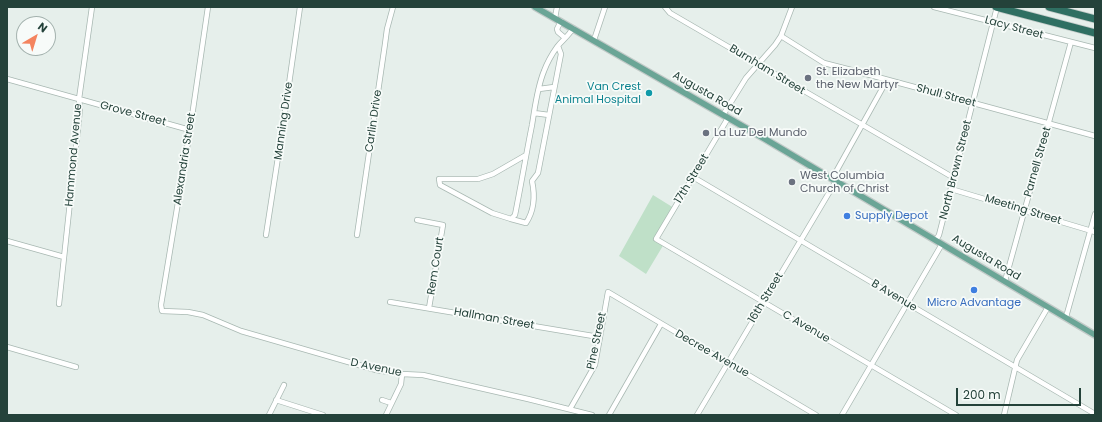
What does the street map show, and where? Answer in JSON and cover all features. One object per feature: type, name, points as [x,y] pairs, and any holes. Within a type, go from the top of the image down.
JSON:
[{"type":"highway","points":[[997,7],[1095,33]]},
{"type":"highway","points":[[1049,7],[1095,19]]},
{"type":"main road","name":"Augusta Road","points":[[535,7],[834,180],[1095,335]]},
{"type":"street","name":"Hammond Avenue","points":[[59,304],[79,120],[79,99],[92,7]]},
{"type":"street","name":"Alexandria Street","points":[[162,311],[161,305],[190,130],[208,7]]},
{"type":"street","name":"Manning Drive","points":[[266,235],[300,7]]},
{"type":"street","name":"Carlin Drive","points":[[357,235],[384,44],[393,7]]},
{"type":"street","points":[[555,18],[557,7]]},
{"type":"street","points":[[594,40],[605,7]]},
{"type":"street","name":"Burnham Street","points":[[665,7],[670,13],[954,178]]},
{"type":"street","name":"17th Street","points":[[656,239],[693,177],[746,78],[781,36],[792,7]]},
{"type":"street","name":"Lacy Street","points":[[934,7],[1095,48]]},
{"type":"street","name":"North Brown Street","points":[[936,240],[939,235],[954,178],[997,7]]},
{"type":"street","points":[[561,21],[557,29],[560,35],[565,38]]},
{"type":"street","points":[[511,219],[515,215],[534,113],[544,69],[558,46],[571,34],[573,28]]},
{"type":"street","name":"Shull Street","points":[[781,36],[824,63],[1095,136]]},
{"type":"street","name":"Parnell Street","points":[[1005,281],[1071,42]]},
{"type":"street","points":[[532,180],[538,174],[561,54],[558,46]]},
{"type":"street","name":"Grove Street","points":[[7,79],[190,130]]},
{"type":"street","name":"16th Street","points":[[697,415],[800,240],[834,180],[887,80]]},
{"type":"street","points":[[539,89],[554,87]]},
{"type":"street","points":[[534,113],[549,115]]},
{"type":"street","points":[[526,155],[493,174],[478,179],[439,179],[440,185],[492,213],[526,223],[529,218],[533,201],[532,180]]},
{"type":"street","name":"B Avenue","points":[[693,177],[1095,414]]},
{"type":"street","points":[[522,179],[532,180]]},
{"type":"street","name":"Meeting Street","points":[[951,189],[1093,231]]},
{"type":"street","points":[[1066,317],[1093,231],[1095,214]]},
{"type":"street","name":"Rem Court","points":[[417,220],[443,225],[429,308]]},
{"type":"street","name":"C Avenue","points":[[656,239],[956,415]]},
{"type":"street","points":[[7,241],[64,257]]},
{"type":"street","points":[[842,415],[906,303],[942,244]]},
{"type":"street","name":"Decree Avenue","points":[[608,292],[816,415]]},
{"type":"street","name":"Pine Street","points":[[570,409],[593,370],[608,292]]},
{"type":"street","name":"Hallman Street","points":[[390,302],[599,337]]},
{"type":"street","points":[[1004,415],[1017,360],[1048,307]]},
{"type":"street","name":"D Avenue","points":[[162,311],[188,312],[203,315],[241,331],[366,367],[402,374],[423,375],[592,415]]},
{"type":"street","points":[[609,415],[661,324]]},
{"type":"street","points":[[7,347],[76,367]]},
{"type":"street","points":[[386,415],[401,384],[402,374]]},
{"type":"street","points":[[269,415],[284,385]]},
{"type":"street","points":[[276,400],[323,415]]},
{"type":"street","points":[[382,400],[392,403]]},
{"type":"green space","points":[[653,195],[674,208],[656,239],[664,244],[646,274],[619,256]]},
{"type":"place","name":"St. Elizabeth the New Martyr","points":[[808,78]]},
{"type":"place","name":"Van Crest Animal Hospital","points":[[649,93]]},
{"type":"place","name":"La Luz Del Mundo","points":[[706,133]]},
{"type":"place","name":"West Columbia Church of Christ","points":[[792,182]]},
{"type":"place","name":"Supply Depot","points":[[847,216]]},
{"type":"place","name":"Micro Advantage","points":[[974,290]]}]
